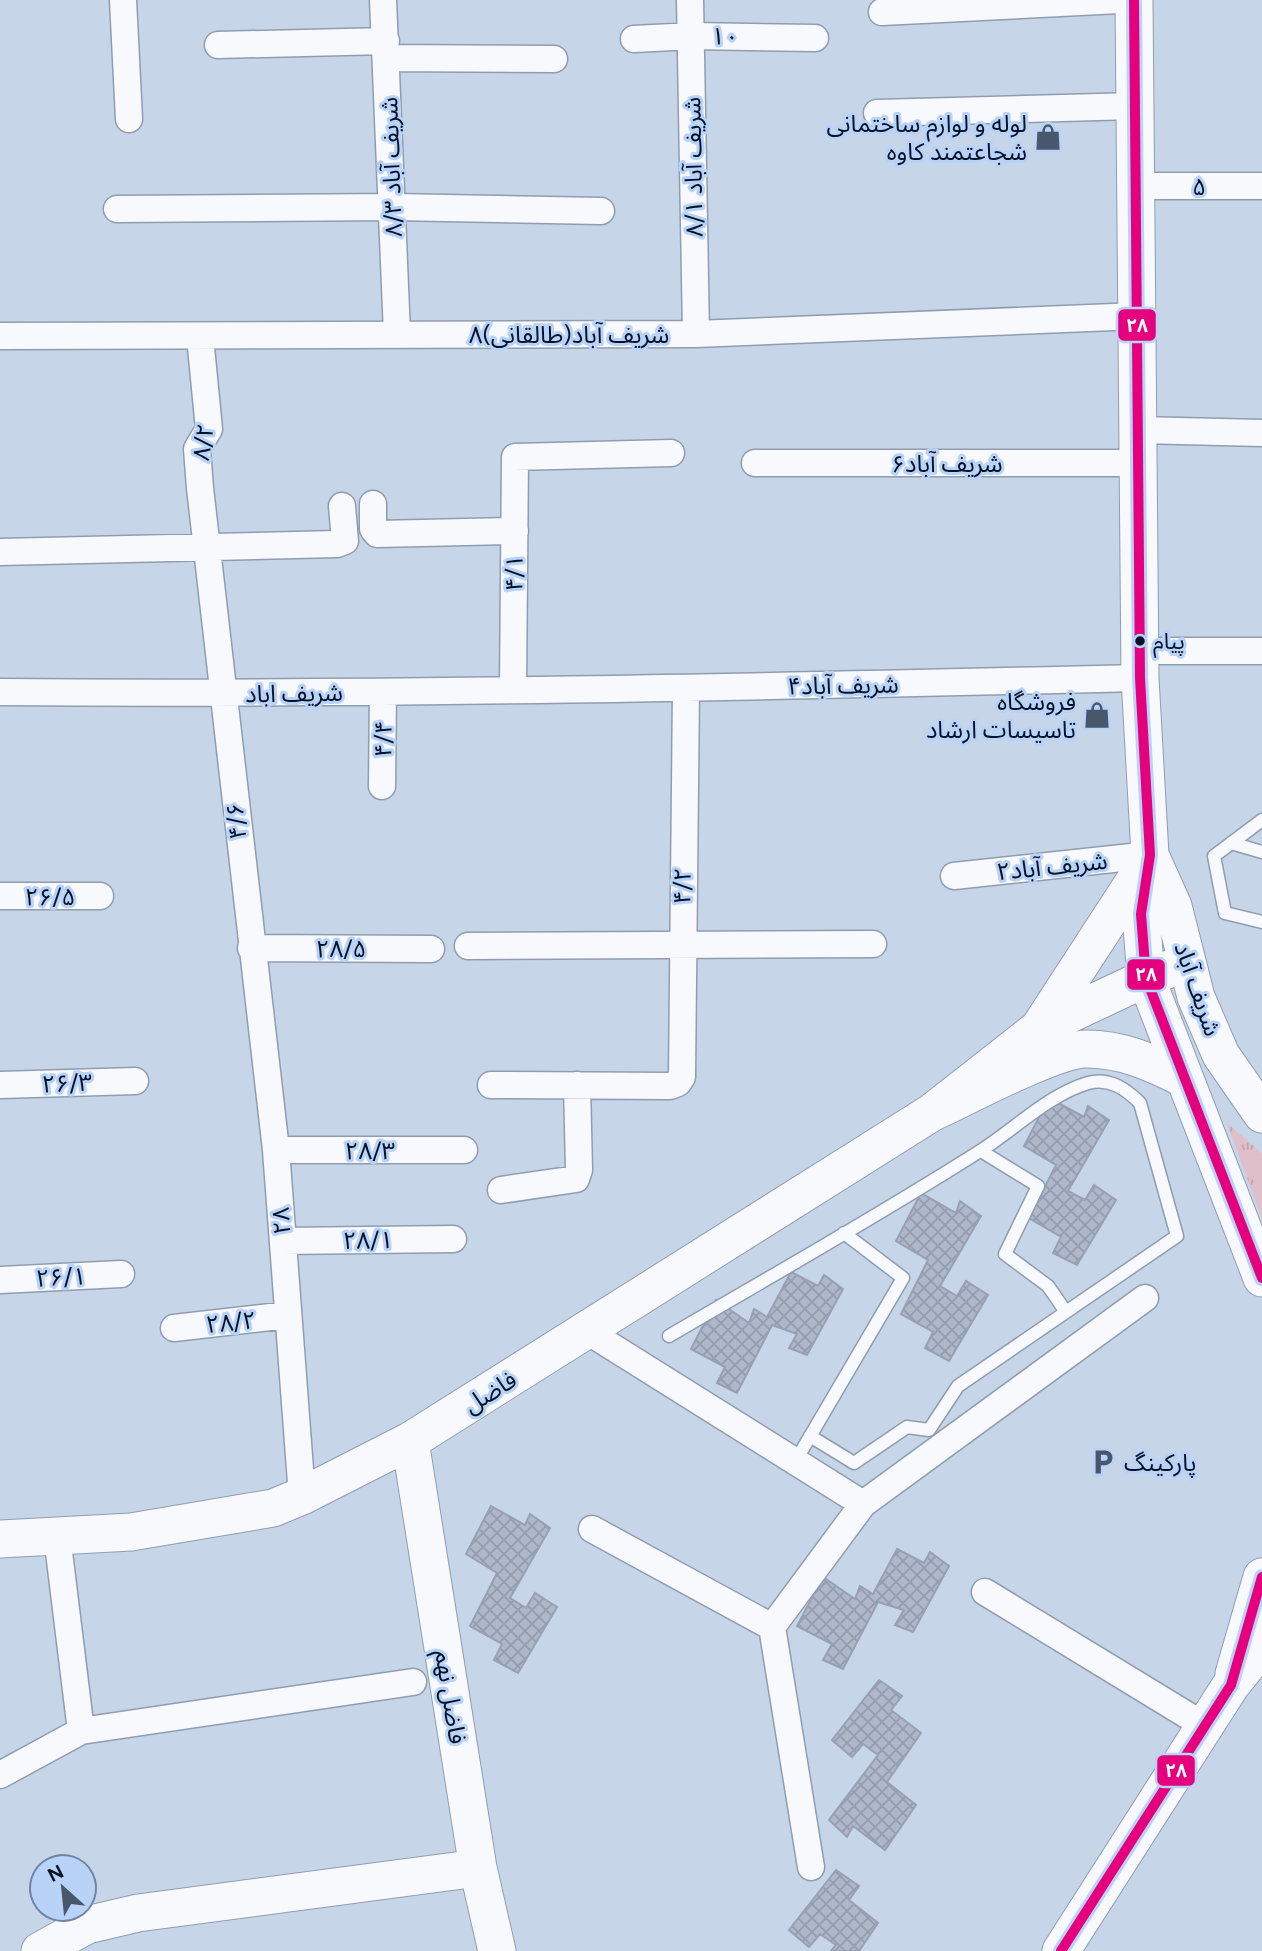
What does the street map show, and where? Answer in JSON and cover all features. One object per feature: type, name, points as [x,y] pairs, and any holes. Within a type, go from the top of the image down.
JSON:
[{"type":"main road","points":[[1134,0],[1140,664],[1150,855],[1141,914],[1146,978]]},
{"type":"main road","points":[[1038,1029],[1150,855]]},
{"type":"main road","name":"شریف آباد","points":[[1150,855],[1173,906],[1185,963],[1221,1055],[1262,1114]]},
{"type":"main road","points":[[932,1113],[1038,1029],[1146,978],[1185,963]]},
{"type":"main road","name":"شریف آباد","points":[[1146,978],[1262,1278]]},
{"type":"main road","points":[[932,1113],[1050,1059],[1082,1049],[1113,1051],[1145,1059],[1183,1078]]},
{"type":"main road","name":"فاضل","points":[[0,1539],[131,1532],[273,1508],[302,1496],[410,1441],[932,1113]]},
{"type":"main road","name":"فاضل نهم","points":[[410,1441],[478,1868],[497,1951]]},
{"type":"main road","points":[[1231,1685],[1262,1577]]},
{"type":"main road","points":[[1061,1951],[1231,1685],[1262,1647]]},
{"type":"main road","points":[[40,1951],[87,1925],[138,1913],[478,1868]]},
{"type":"street","points":[[122,0],[129,119]]},
{"type":"street","name":"شریف آباد ۸/۳","points":[[383,0],[394,208],[397,334]]},
{"type":"street","name":"شریف آباد ۸/۱","points":[[690,0],[696,334]]},
{"type":"street","points":[[882,12],[1120,0]]},
{"type":"street","name":"۱۰","points":[[634,39],[692,36],[815,38]]},
{"type":"street","points":[[218,45],[554,59]]},
{"type":"street","points":[[877,113],[1135,106]]},
{"type":"street","name":"۵","points":[[1136,186],[1262,186]]},
{"type":"street","points":[[117,209],[394,208],[601,211]]},
{"type":"street","name":"۸شریف آباد(طالقانی)","points":[[0,336],[696,334],[1138,316]]},
{"type":"street","name":"۸/۲","points":[[200,337],[209,429],[197,449],[222,694]]},
{"type":"street","name":"شریف آباد۶","points":[[755,463],[1138,447],[1262,433]]},
{"type":"street","name":"۴/۱","points":[[513,688],[515,457],[671,453]]},
{"type":"street","points":[[373,504],[373,528],[377,534],[515,531]]},
{"type":"street","points":[[0,552],[337,544],[345,541],[342,506]]},
{"type":"street","name":"۴شریف آباد","points":[[589,690],[686,689],[1140,664],[1262,651]]},
{"type":"street","name":"شریف اباد","points":[[0,692],[222,694],[513,688],[589,690]]},
{"type":"street","name":"۴/۲","points":[[576,1085],[670,1086],[678,1083],[682,1077],[681,945],[686,689]]},
{"type":"street","name":"۴/۴","points":[[382,786],[383,692]]},
{"type":"street","name":"۴/۶","points":[[222,694],[251,948]]},
{"type":"street","name":"شریف آباد۲","points":[[954,876],[1150,855]]},
{"type":"street","name":"۲۶/۵","points":[[0,896],[100,896]]},
{"type":"street","points":[[468,946],[873,944]]},
{"type":"street","name":"۲۸/۵","points":[[251,948],[431,949]]},
{"type":"street","name":"۲۸","points":[[251,948],[276,1150],[302,1496]]},
{"type":"street","name":"۲۶/۳","points":[[0,1085],[135,1081]]},
{"type":"street","points":[[491,1085],[576,1085],[579,1170],[576,1179],[501,1190]]},
{"type":"street","name":"۲۸/۳","points":[[276,1150],[464,1150]]},
{"type":"street","name":"۲۸/۱","points":[[283,1241],[453,1238]]},
{"type":"street","name":"۲۶/۱","points":[[0,1280],[121,1273]]},
{"type":"street","points":[[811,1867],[772,1627],[863,1504],[1145,1298]]},
{"type":"street","name":"۲۸/۲","points":[[174,1328],[288,1315]]},
{"type":"street","points":[[587,1331],[863,1504]]},
{"type":"street","points":[[592,1529],[772,1627]]},
{"type":"street","points":[[57,1536],[81,1731]]},
{"type":"street","points":[[985,1592],[1205,1726]]},
{"type":"street","points":[[0,1775],[81,1731],[414,1682]]},
{"type":"lane","points":[[1262,820],[1214,856],[1225,913],[1262,922]]},
{"type":"lane","points":[[1231,843],[1262,852]]},
{"type":"lane","points":[[668,1336],[981,1151],[1064,1094],[1090,1083],[1107,1082],[1128,1092],[1140,1103],[1177,1236],[958,1386],[929,1430],[907,1427],[854,1464],[810,1436]]},
{"type":"lane","points":[[981,1151],[1038,1186],[1005,1254],[1048,1286],[1066,1312]]},
{"type":"lane","points":[[795,1462],[902,1278],[844,1233]]},
{"type":"green space","points":[[1227,1123],[1262,1153],[1262,1219]]},
{"type":"building","points":[[1049,1098],[1084,1117],[1088,1106],[1109,1120],[1068,1191],[1085,1200],[1094,1185],[1116,1200],[1077,1265],[1053,1253],[1061,1237],[1029,1218],[1056,1165],[1024,1146]]},
{"type":"building","points":[[921,1193],[956,1213],[960,1201],[981,1216],[940,1286],[957,1296],[966,1281],[988,1295],[949,1361],[925,1348],[933,1332],[901,1314],[928,1260],[896,1241]]},
{"type":"building","points":[[791,1272],[818,1286],[824,1275],[843,1289],[807,1355],[789,1348],[797,1334],[772,1325],[737,1393],[717,1383],[725,1367],[691,1349],[716,1300],[749,1323],[754,1309],[767,1317]]},
{"type":"building","points":[[491,1506],[525,1525],[530,1514],[550,1528],[510,1598],[526,1608],[535,1593],[557,1607],[518,1673],[494,1660],[502,1644],[470,1626],[497,1573],[466,1554]]},
{"type":"building","points":[[897,1549],[924,1563],[930,1552],[949,1566],[913,1632],[895,1625],[904,1610],[878,1602],[843,1669],[823,1660],[832,1644],[797,1626],[823,1577],[855,1599],[860,1586],[873,1594]]},
{"type":"building","points":[[879,1680],[902,1696],[891,1710],[921,1733],[887,1782],[916,1805],[885,1850],[853,1826],[847,1837],[829,1820],[878,1755],[863,1744],[852,1757],[832,1740]]},
{"type":"building","points":[[836,1870],[859,1886],[849,1900],[878,1923],[859,1951],[831,1951],[836,1945],[820,1934],[809,1947],[789,1930]]},
{"type":"transit line","name":"۲۸","points":[[1134,0],[1140,678],[1150,855],[1141,914],[1146,978],[1262,1278]]},
{"type":"transit line","name":"۲۸","points":[[1061,1951],[1231,1685],[1262,1577]]},
{"type":"place","name":"لوله و لوازم ساختمانی شجاعتمند کاوه","points":[[1048,137]]},
{"type":"place","name":"پیام","points":[[1140,641]]},
{"type":"place","name":"فروشگاه تاسیسات ارشاد","points":[[1097,715]]},
{"type":"place","name":"پارکینگ","points":[[1103,1462]]}]
